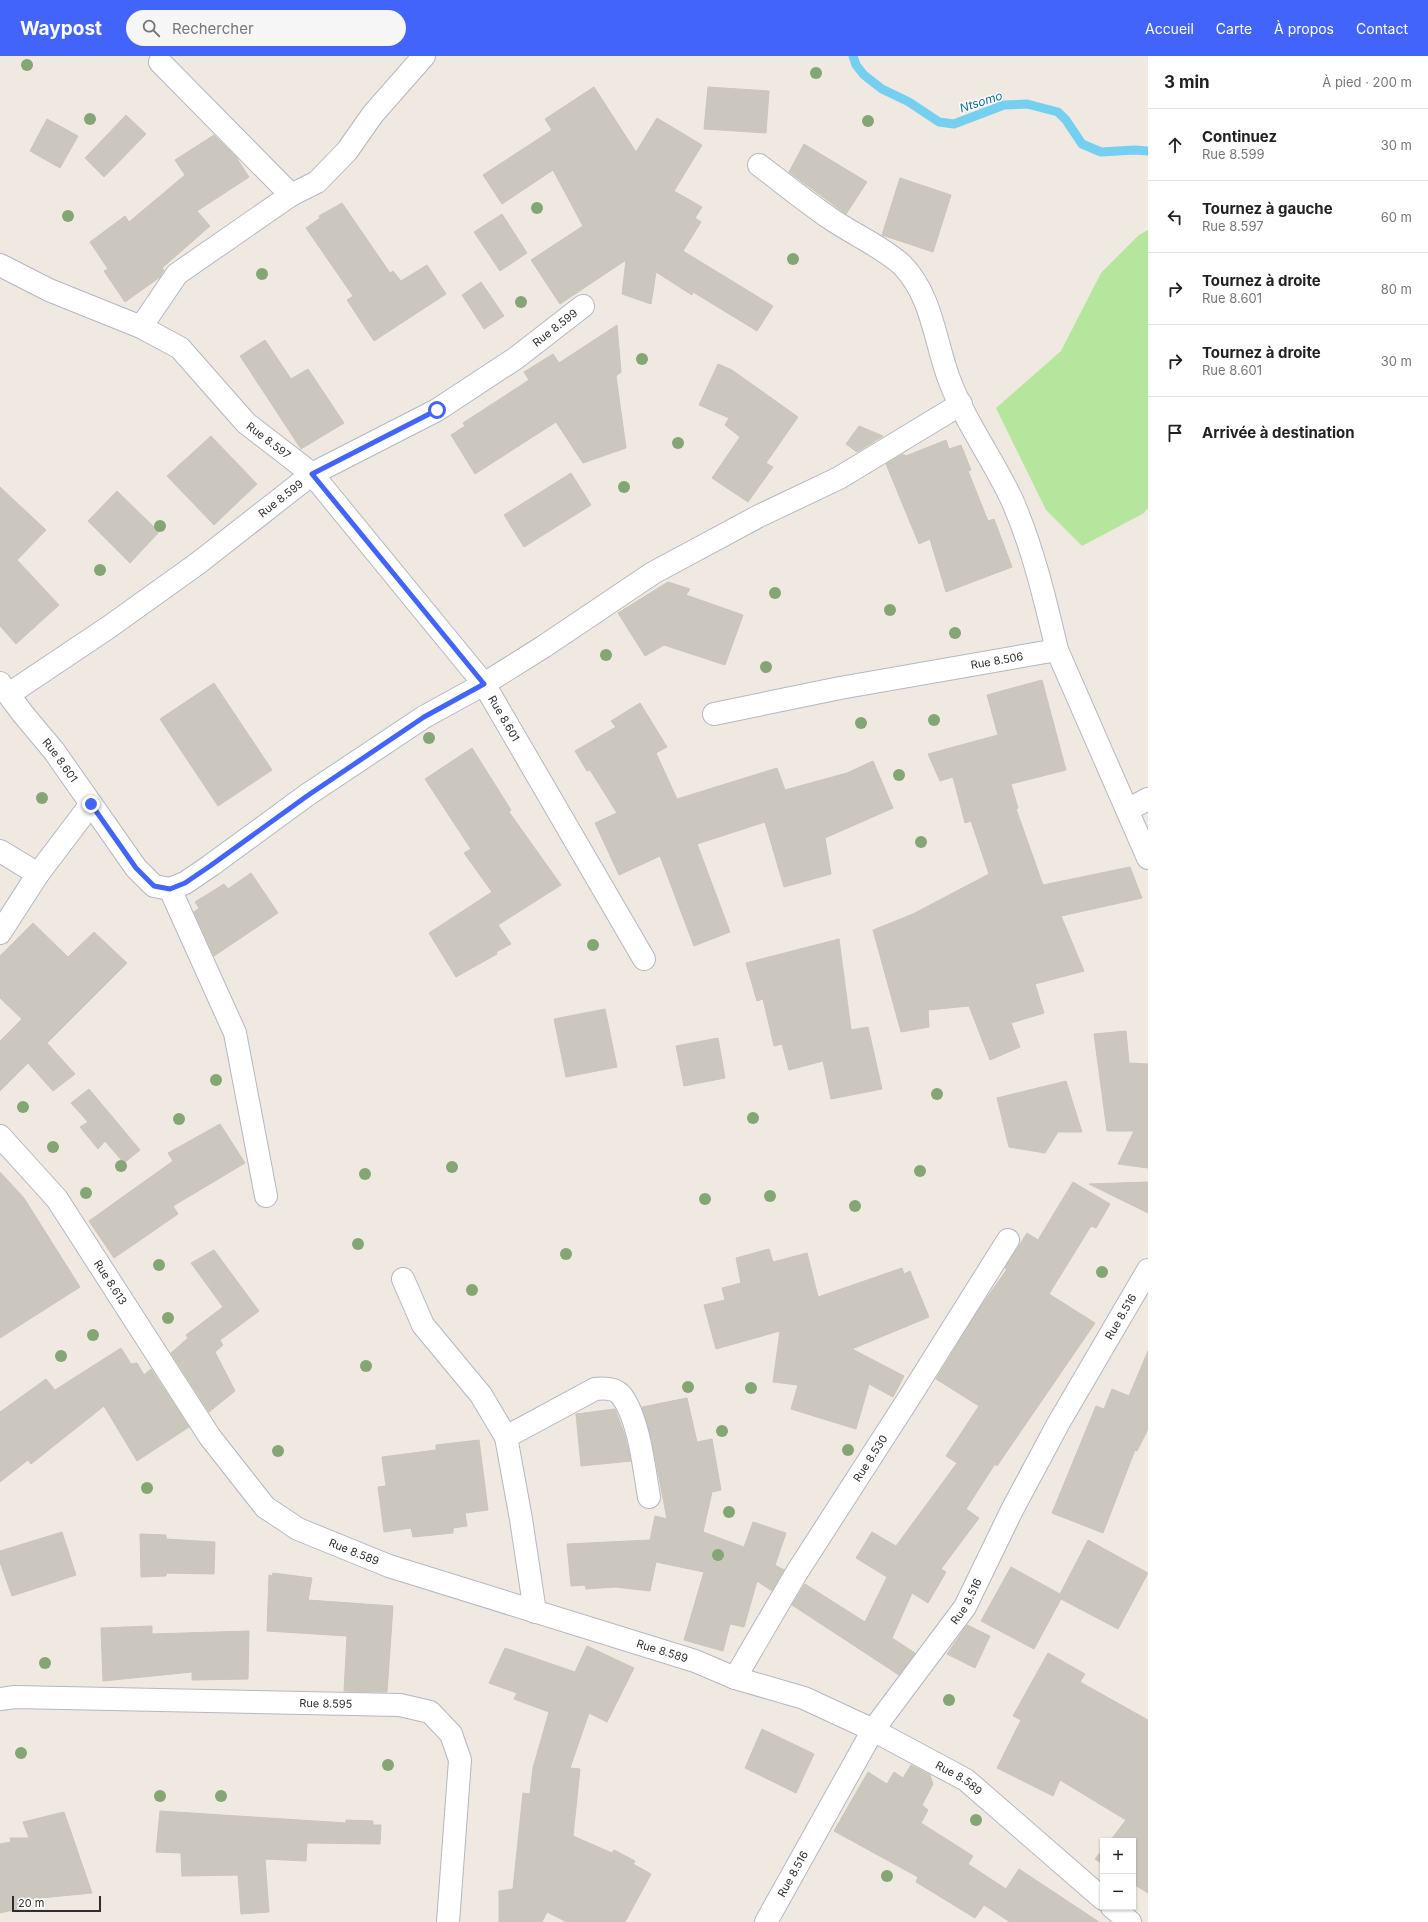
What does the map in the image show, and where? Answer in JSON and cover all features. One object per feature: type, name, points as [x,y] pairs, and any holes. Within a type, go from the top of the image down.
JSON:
[{"type":"street","points":[[141,327],[177,274],[291,195],[317,182],[347,150],[373,114],[424,56]]},
{"type":"street","points":[[160,62],[291,195]]},
{"type":"street","points":[[758,165],[831,220],[902,265],[911,276],[923,298],[949,379],[1011,498],[1024,527],[1057,650],[1148,858]]},
{"type":"street","name":"Rue 8.597","points":[[0,265],[49,290],[141,327],[180,348],[246,423],[312,474],[484,684]]},
{"type":"street","name":"Rue 8.599","points":[[4,688],[110,627],[197,564],[312,474],[437,410],[516,358],[583,306]]},
{"type":"street","points":[[484,684],[543,647],[653,573],[759,516],[839,478],[961,404]]},
{"type":"street","name":"Rue 8.506","points":[[714,714],[840,688],[1057,650]]},
{"type":"street","name":"Rue 8.601","points":[[4,688],[54,751],[136,868],[154,886],[170,889],[185,883],[307,796],[424,717],[484,684],[644,959]]},
{"type":"street","points":[[1127,810],[1148,799]]},
{"type":"street","points":[[0,933],[38,874],[91,804]]},
{"type":"street","points":[[0,851],[38,874]]},
{"type":"street","points":[[170,889],[235,1033],[266,1196]]},
{"type":"street","name":"Rue 8.613","points":[[0,1136],[57,1199],[210,1437]]},
{"type":"street","name":"Rue 8.530","points":[[735,1678],[797,1572],[1008,1240]]},
{"type":"street","name":"Rue 8.516","points":[[766,1922],[873,1730],[965,1608],[1012,1510],[1058,1424],[1148,1270]]},
{"type":"street","points":[[403,1279],[423,1325],[481,1395],[506,1437],[521,1519],[535,1612]]},
{"type":"street","points":[[506,1437],[595,1389],[609,1388],[620,1394],[636,1426],[649,1497]]},
{"type":"street","name":"Rue 8.589","points":[[210,1437],[265,1507],[298,1529],[389,1566],[695,1661],[735,1678],[804,1698],[873,1730],[966,1780],[1100,1896]]},
{"type":"street","name":"Rue 8.595","points":[[0,1699],[14,1697],[400,1705],[430,1712],[451,1734],[460,1760],[448,1922]]},
{"type":"street","points":[[1116,1910],[1130,1922]]},
{"type":"green space","points":[[1148,230],[1148,508],[1144,513],[1082,546],[1046,510],[996,408],[1061,351],[1101,273],[1139,235]]},
{"type":"building","points":[[594,87],[636,152],[657,118],[702,145],[674,191],[702,207],[695,218],[701,222],[683,251],[773,306],[757,331],[693,292],[692,295],[656,272],[651,304],[622,294],[626,260],[560,304],[531,260],[583,226],[553,170],[502,204],[483,175],[552,130],[545,119]]},
{"type":"building","points":[[708,87],[769,91],[766,133],[704,129]]},
{"type":"building","points":[[126,115],[146,134],[104,177],[85,158]]},
{"type":"building","points":[[47,119],[78,136],[60,168],[30,151]]},
{"type":"building","points":[[214,135],[236,157],[249,177],[197,211],[210,226],[162,268],[164,270],[160,277],[125,302],[104,271],[108,269],[90,242],[125,216],[129,222],[185,175],[175,160]]},
{"type":"building","points":[[804,144],[867,182],[846,214],[789,172]]},
{"type":"building","points":[[900,178],[951,195],[933,252],[882,235]]},
{"type":"building","points":[[342,203],[390,273],[393,271],[401,281],[427,265],[446,294],[374,341],[347,300],[353,296],[306,228],[320,218],[319,216]]},
{"type":"building","points":[[502,214],[527,253],[500,271],[474,232]]},
{"type":"building","points":[[481,282],[504,316],[484,329],[462,295]]},
{"type":"building","points":[[617,325],[621,372],[616,376],[626,448],[583,463],[556,422],[475,474],[451,435],[465,426],[463,423],[529,380],[524,372],[553,354],[559,363]]},
{"type":"building","points":[[265,340],[291,379],[308,369],[344,423],[301,449],[240,356]]},
{"type":"building","points":[[718,364],[732,370],[798,417],[766,463],[773,467],[748,502],[712,478],[740,437],[725,425],[729,418],[699,405]]},
{"type":"building","points":[[859,426],[883,436],[857,452],[846,444]]},
{"type":"building","points":[[211,436],[257,484],[214,525],[167,476]]},
{"type":"building","points":[[946,440],[949,449],[961,445],[971,470],[968,471],[988,521],[994,519],[1012,567],[946,592],[930,539],[919,544],[886,464],[903,454],[906,456]]},
{"type":"building","points":[[571,473],[591,505],[524,547],[504,515]]},
{"type":"building","points":[[0,487],[46,530],[17,560],[59,605],[16,644],[0,626]]},
{"type":"building","points":[[117,491],[159,532],[130,563],[88,521]]},
{"type":"building","points":[[668,582],[690,589],[686,595],[743,615],[725,665],[664,645],[645,656],[618,613]]},
{"type":"building","points":[[1042,680],[1066,770],[1011,784],[1018,808],[1016,809],[1043,885],[1130,867],[1142,898],[1061,916],[1084,971],[1035,984],[1044,1013],[1011,1023],[1020,1047],[990,1060],[969,1006],[928,1010],[929,1027],[901,1032],[873,930],[913,914],[989,874],[971,821],[965,823],[953,777],[940,781],[928,754],[998,735],[987,695]]},
{"type":"building","points":[[214,683],[272,770],[218,806],[160,719]]},
{"type":"building","points":[[640,703],[667,747],[656,753],[677,799],[777,768],[785,790],[847,773],[873,761],[893,808],[825,838],[831,874],[784,887],[765,822],[697,844],[730,932],[694,946],[660,856],[619,875],[595,823],[617,813],[590,770],[587,771],[575,751],[616,727],[611,721]]},
{"type":"building","points":[[472,748],[511,810],[509,812],[561,885],[498,925],[511,944],[496,952],[497,954],[456,977],[429,933],[492,892],[464,853],[471,849],[425,779]]},
{"type":"building","points":[[251,873],[278,913],[214,956],[194,912],[199,908],[195,902],[224,884],[228,889]]},
{"type":"building","points":[[33,923],[68,957],[94,932],[127,963],[47,1043],[75,1074],[53,1091],[28,1063],[0,1091],[0,1041],[22,1019],[0,998],[0,956]]},
{"type":"building","points":[[839,939],[851,1030],[868,1027],[882,1089],[831,1099],[823,1061],[789,1070],[782,1044],[774,1046],[763,999],[757,1001],[746,963]]},
{"type":"building","points":[[605,1009],[617,1067],[566,1077],[554,1019]]},
{"type":"building","points":[[1126,1031],[1129,1063],[1148,1064],[1148,1168],[1118,1164],[1134,1131],[1107,1131],[1094,1034]]},
{"type":"building","points":[[718,1038],[725,1078],[684,1086],[676,1046]]},
{"type":"building","points":[[1066,1081],[1082,1132],[1058,1132],[1045,1153],[1009,1147],[997,1098]]},
{"type":"building","points":[[89,1089],[140,1150],[124,1163],[105,1141],[98,1149],[80,1127],[88,1122],[71,1103]]},
{"type":"building","points":[[220,1124],[245,1163],[173,1206],[178,1214],[114,1258],[89,1221],[173,1161],[168,1153]]},
{"type":"building","points":[[0,1172],[24,1198],[80,1287],[0,1338]]},
{"type":"building","points":[[1073,1182],[1110,1204],[1096,1228],[1091,1226],[1049,1294],[1095,1323],[997,1466],[995,1464],[966,1509],[979,1518],[941,1569],[946,1572],[928,1603],[912,1593],[892,1638],[915,1653],[899,1675],[792,1605],[805,1584],[865,1622],[887,1577],[856,1558],[872,1532],[896,1546],[957,1463],[946,1456],[979,1406],[936,1379],[977,1312],[1007,1269],[1005,1268],[1027,1233],[1038,1240]]},
{"type":"building","points":[[1148,1182],[1148,1213],[1089,1184]]},
{"type":"building","points":[[769,1249],[773,1262],[807,1253],[818,1297],[902,1268],[904,1274],[910,1271],[929,1317],[852,1349],[904,1376],[893,1397],[869,1384],[856,1429],[791,1409],[798,1385],[773,1382],[780,1331],[716,1349],[704,1305],[725,1300],[722,1288],[741,1283],[736,1258]]},
{"type":"building","points":[[214,1250],[259,1311],[220,1340],[223,1345],[215,1352],[235,1391],[209,1412],[171,1353],[188,1338],[186,1335],[223,1307],[191,1263]]},
{"type":"building","points":[[121,1348],[131,1364],[137,1363],[144,1375],[151,1369],[189,1427],[137,1461],[104,1406],[31,1464],[28,1460],[0,1482],[0,1412],[46,1379],[55,1390]]},
{"type":"building","points":[[1148,1351],[1148,1429],[1137,1451],[1135,1450],[1103,1533],[1052,1513],[1096,1406],[1104,1409],[1112,1389],[1129,1396]]},
{"type":"building","points":[[687,1398],[697,1442],[712,1439],[721,1490],[712,1492],[703,1532],[744,1547],[753,1522],[786,1533],[775,1565],[784,1570],[772,1591],[757,1581],[744,1627],[730,1624],[723,1651],[684,1640],[704,1572],[656,1562],[650,1591],[615,1587],[586,1589],[585,1585],[571,1586],[567,1544],[650,1540],[655,1516],[667,1519],[652,1441],[642,1407]]},
{"type":"building","points":[[615,1409],[624,1433],[631,1461],[581,1466],[576,1414]]},
{"type":"building","points":[[479,1440],[488,1510],[465,1513],[467,1526],[453,1528],[453,1533],[413,1537],[411,1528],[384,1532],[378,1487],[386,1486],[382,1457],[436,1450],[436,1445]]},
{"type":"building","points":[[62,1532],[76,1575],[12,1596],[0,1562],[0,1551]]},
{"type":"building","points":[[140,1534],[166,1535],[166,1539],[215,1542],[214,1574],[166,1573],[166,1576],[141,1577]]},
{"type":"building","points":[[1088,1540],[1148,1573],[1118,1629],[1061,1599],[1034,1649],[981,1621],[1011,1567],[1060,1594]]},
{"type":"building","points":[[273,1573],[312,1578],[308,1600],[393,1606],[387,1692],[344,1691],[347,1636],[267,1631],[269,1575],[272,1576]]},
{"type":"building","points":[[967,1625],[990,1636],[975,1668],[947,1654]]},
{"type":"building","points":[[152,1626],[152,1634],[249,1631],[248,1679],[192,1680],[192,1672],[103,1681],[101,1628]]},
{"type":"building","points":[[587,1646],[634,1668],[607,1722],[589,1713],[570,1768],[580,1769],[573,1836],[612,1853],[614,1850],[635,1861],[633,1864],[651,1874],[625,1922],[567,1922],[547,1912],[542,1922],[499,1922],[499,1891],[513,1889],[523,1793],[530,1794],[533,1768],[549,1712],[514,1699],[517,1693],[489,1683],[505,1648],[575,1672]]},
{"type":"building","points":[[1048,1653],[1085,1674],[1080,1682],[1148,1720],[1148,1893],[1136,1886],[1136,1838],[1112,1838],[1126,1820],[1060,1780],[1053,1796],[997,1768],[1021,1720],[1013,1716]]},
{"type":"building","points":[[762,1729],[814,1754],[796,1793],[745,1768]]},
{"type":"building","points":[[911,1765],[930,1775],[933,1784],[922,1805],[928,1810],[921,1823],[973,1856],[968,1864],[1006,1889],[1019,1869],[1099,1922],[1010,1922],[984,1905],[975,1918],[916,1882],[918,1877],[834,1831],[868,1772],[887,1784],[894,1772],[903,1778]]},
{"type":"building","points":[[160,1811],[346,1823],[346,1820],[373,1821],[373,1825],[381,1825],[380,1844],[307,1843],[306,1861],[265,1859],[269,1912],[241,1914],[238,1875],[182,1876],[181,1853],[156,1852]]},
{"type":"building","points":[[64,1812],[92,1893],[30,1899],[31,1906],[0,1913],[0,1844],[11,1842],[10,1838],[29,1838],[23,1822]]},
{"type":"building","points":[[1100,1853],[1100,1862],[1095,1859]]},
{"type":"waterway","name":"Ntsomo","points":[[853,56],[856,65],[864,75],[882,89],[909,102],[939,122],[954,124],[1004,105],[1027,104],[1058,112],[1066,120],[1082,144],[1101,152],[1135,150],[1148,151]]},
{"type":"route","points":[[91,804],[105,826],[136,868],[154,886],[170,889],[185,883],[307,796],[424,717],[484,684],[312,474],[437,410]]}]
